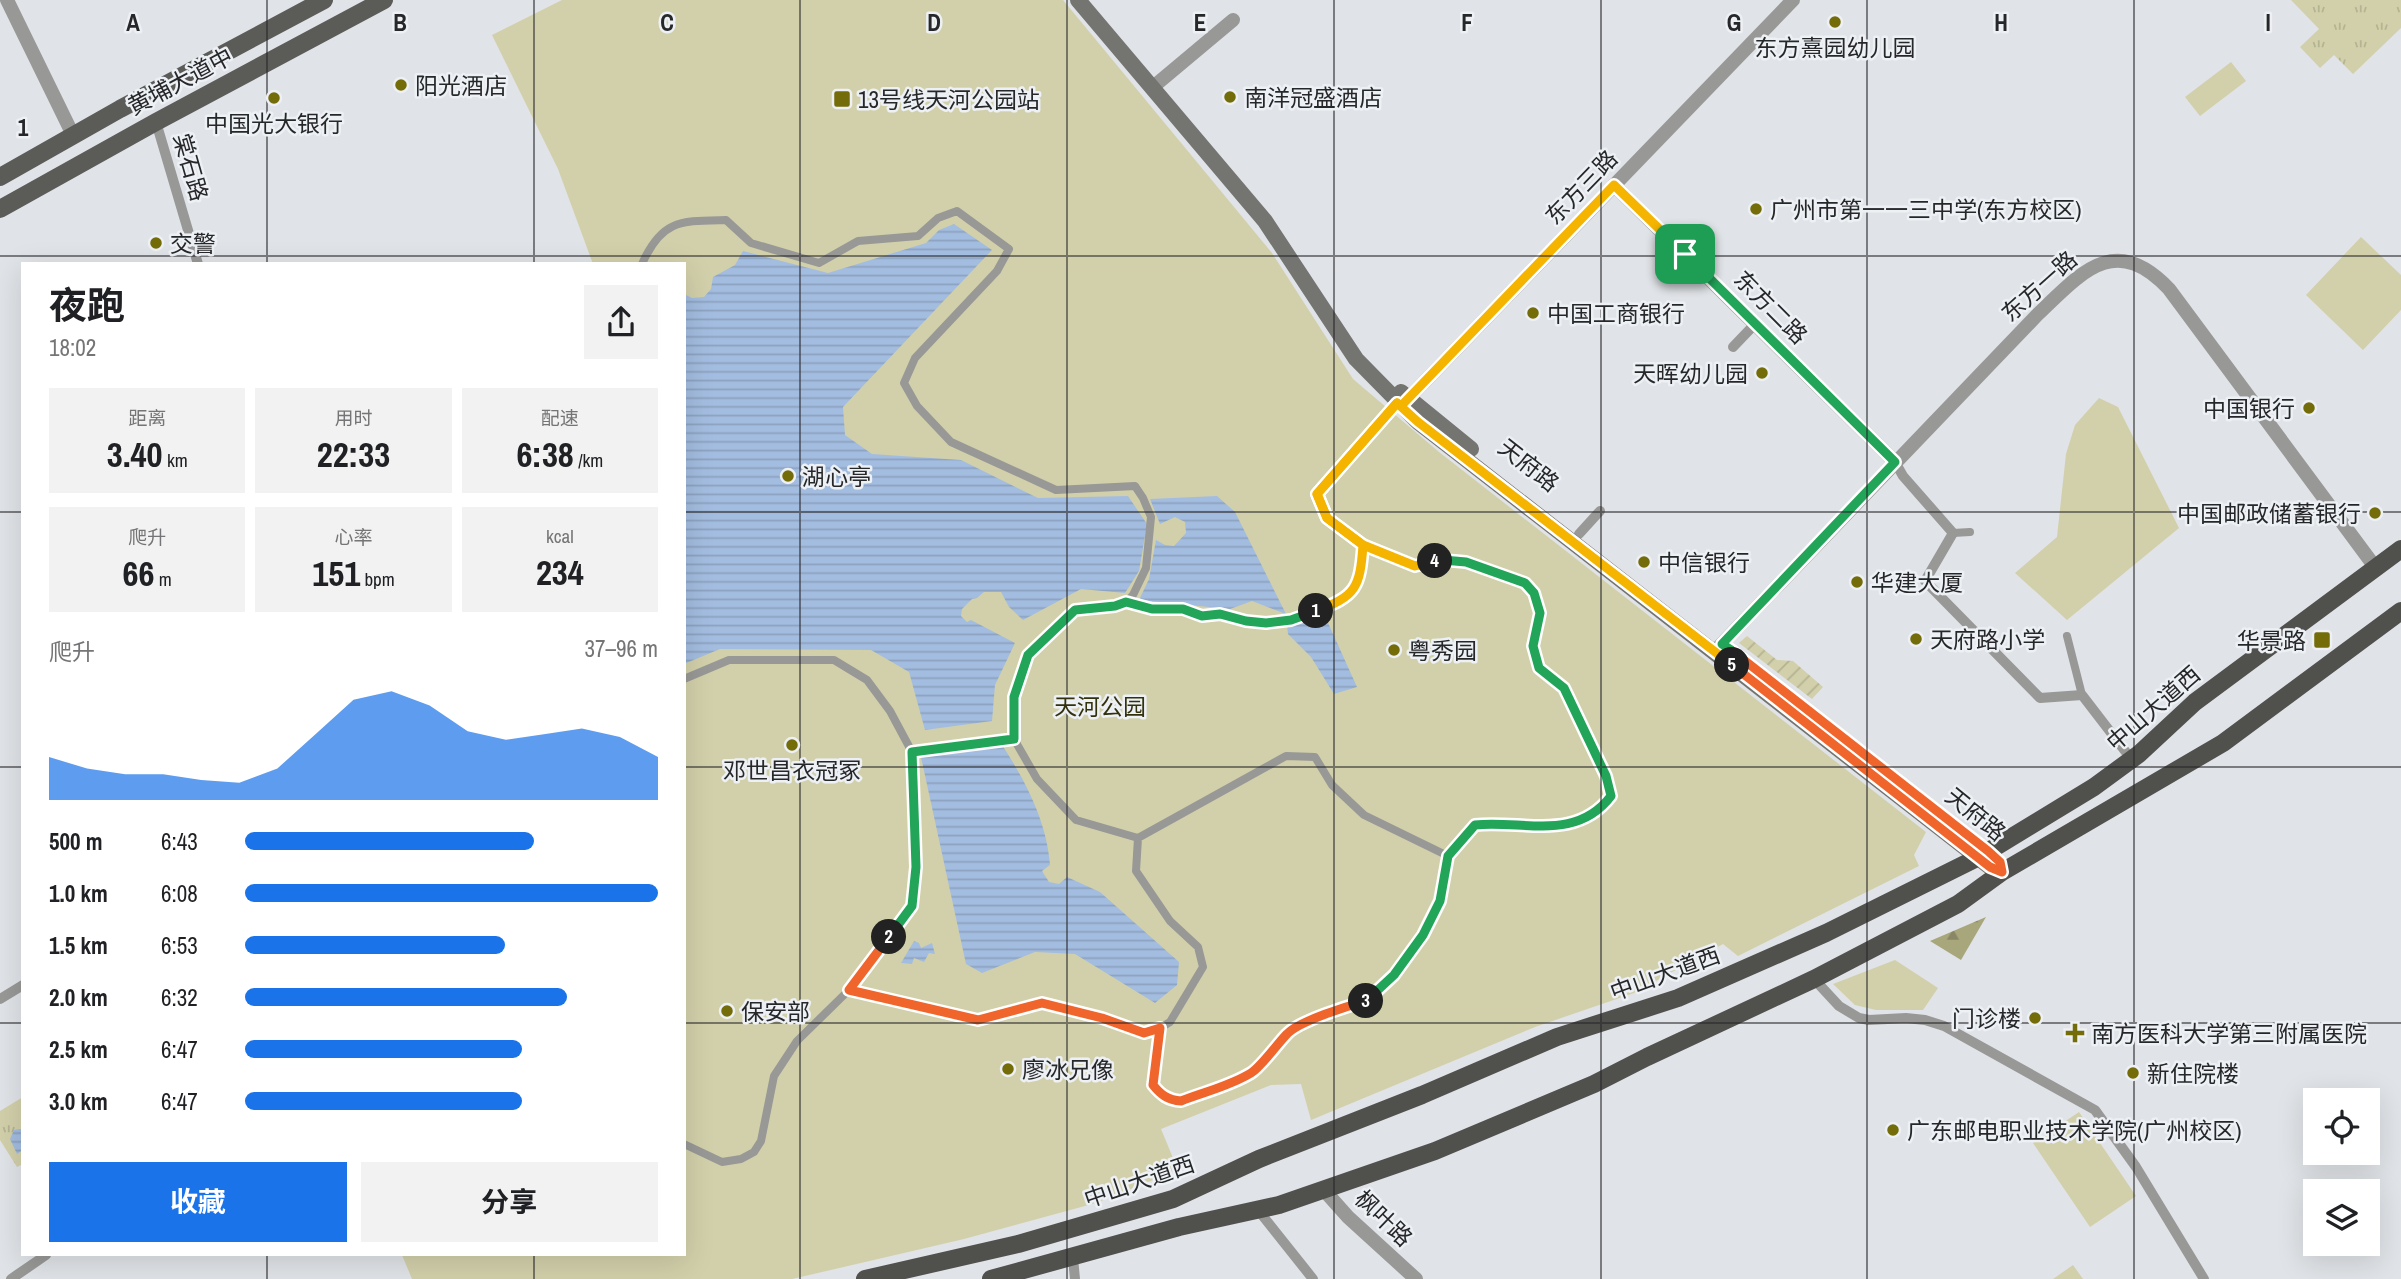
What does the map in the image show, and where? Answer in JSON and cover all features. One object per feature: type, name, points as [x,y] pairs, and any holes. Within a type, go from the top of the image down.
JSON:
[{"type":"highway","name":"中山大道西","points":[[865,1279],[1018,1244],[1172,1199],[1259,1159],[1409,1100],[1557,1037],[1656,1006],[1826,933],[1983,854],[2094,787],[2132,760],[2195,702],[2401,549]]},
{"type":"highway","points":[[991,1279],[1179,1227],[1258,1210],[1323,1189],[1435,1152],[1594,1084],[1814,979],[1958,904],[2002,872],[2223,743],[2401,611]]},
{"type":"main road","name":"黄埔大道中","points":[[0,177],[324,0]]},
{"type":"main road","name":"黄埔大道中","points":[[0,209],[384,0]]},
{"type":"main road","name":"天府路","points":[[1078,0],[1156,84]]},
{"type":"main road","name":"天府路","points":[[1090,0],[1265,221],[1299,269],[1348,348],[1402,402],[1418,422],[1718,648],[1983,854],[2000,862],[2002,872]]},
{"type":"main road","name":"天府路","points":[[1402,402],[1579,534],[1718,648]]},
{"type":"street","points":[[7,0],[73,135]]},
{"type":"street","name":"东方三路","points":[[1402,402],[1793,0]]},
{"type":"street","points":[[1156,84],[1233,20]]},
{"type":"street","name":"棠石路","points":[[156,122],[197,262]]},
{"type":"street","name":"东方二路","points":[[1614,185],[1895,462]]},
{"type":"street","points":[[643,262],[663,230],[690,221],[726,220],[751,243],[819,263],[858,242],[918,236],[938,218],[957,211],[1009,249],[997,271],[915,358],[904,383],[917,406],[951,442],[1056,490],[1135,486],[1151,517],[1146,568],[1133,596],[1115,606],[1075,610],[1028,655],[1014,697],[1014,739],[1037,779],[1076,820],[1138,838],[1286,756],[1315,757],[1332,785],[1364,815],[1448,856]]},
{"type":"street","name":"东方一路","points":[[1718,648],[2038,314],[2087,269],[2101,263],[2127,261],[2142,266],[2156,275],[2169,289],[2375,567]]},
{"type":"street","points":[[1733,347],[1755,324]]},
{"type":"street","points":[[1160,1028],[1153,1085],[1161,1095],[1171,1100],[1181,1101],[1254,1072],[1288,1032],[1339,1008],[1365,1001],[1388,981],[1423,935],[1440,901],[1448,856],[1475,825],[1498,822],[1545,828],[1577,822],[1601,810],[1611,796],[1606,776],[1564,688],[1539,668],[1533,646],[1540,613],[1534,593],[1525,583],[1466,562],[1443,560],[1415,566],[1363,545],[1327,518],[1317,494],[1402,402]]},
{"type":"street","points":[[1895,462],[1903,476],[1953,533]]},
{"type":"street","points":[[1579,534],[1600,512]]},
{"type":"street","points":[[1953,533],[1970,532]]},
{"type":"street","points":[[1953,533],[1925,581],[2040,698],[2083,697]]},
{"type":"street","points":[[1126,602],[1152,609],[1183,609],[1202,616],[1220,614],[1246,621],[1266,623],[1291,620],[1341,601],[1356,588],[1362,569],[1363,545]]},
{"type":"street","points":[[2067,636],[2083,697],[2132,760]]},
{"type":"street","points":[[686,678],[729,660],[834,660],[867,680],[890,711],[912,752],[916,867],[912,906],[849,990],[797,1041],[774,1076],[761,1140],[754,1152],[741,1159],[722,1162],[686,1145]]},
{"type":"street","points":[[912,752],[1014,739]]},
{"type":"street","points":[[849,990],[978,1020],[1042,1003],[1102,1018],[1144,1033],[1160,1028],[1170,1022],[1203,967],[1198,947],[1170,921],[1136,871],[1138,838]]},
{"type":"street","points":[[1814,979],[1849,1013],[1869,1020],[1906,1018],[1944,1026],[2095,1110],[2136,1167],[2204,1279]]},
{"type":"street","points":[[0,999],[21,986]]},
{"type":"street","name":"枫叶路","points":[[1323,1189],[1348,1217],[1416,1279]]},
{"type":"street","points":[[1258,1210],[1312,1279]]},
{"type":"street","points":[[11,1279],[45,1256]]},
{"type":"street","points":[[1073,1258],[1075,1279]]},
{"type":"green space","name":"天河公园","points":[[562,0],[1063,0],[1272,253],[1353,379],[1439,452],[1926,832],[1914,855],[1919,866],[1738,956],[1723,944],[1634,993],[1535,1027],[1311,1120],[1301,1084],[1271,1085],[1161,1129],[1178,1170],[1096,1203],[964,1239],[792,1279],[412,1279],[402,1256],[686,1256],[686,262],[592,262],[558,169],[492,35]]},
{"type":"green space","points":[[2291,0],[2401,0],[2401,28],[2353,74],[2334,55],[2320,68],[2300,47],[2319,29]]},
{"type":"green space","points":[[2231,62],[2246,81],[2200,116],[2185,97]]},
{"type":"green space","points":[[2361,237],[2401,275],[2401,310],[2363,350],[2306,295]]},
{"type":"green space","points":[[2099,398],[2118,407],[2179,528],[2067,620],[2015,573],[2057,537],[2066,454],[2075,425]]},
{"type":"green space","points":[[1747,636],[1777,660],[1793,661],[1823,687],[1812,699],[1739,643]]},
{"type":"green space","points":[[1986,917],[1961,960],[1930,941]]},
{"type":"green space","points":[[1895,960],[1938,988],[1923,1010],[1876,1010],[1855,1005],[1833,984]]},
{"type":"green space","points":[[21,1098],[21,1165],[17,1167],[0,1140],[0,1111]]},
{"type":"green space","points":[[2079,1112],[2136,1196],[2090,1227],[2033,1143]]},
{"type":"green space","points":[[2073,1265],[2083,1279],[2053,1279]]},
{"type":"water","points":[[954,224],[992,250],[843,407],[845,435],[872,454],[961,460],[1038,498],[1128,496],[1147,524],[1139,571],[1125,593],[1081,589],[1023,620],[1009,607],[1001,592],[984,592],[962,609],[961,616],[967,622],[971,620],[1015,643],[995,685],[992,721],[925,730],[909,672],[871,650],[720,649],[686,663],[686,295],[692,298],[704,297],[711,289],[713,277],[735,265],[743,251],[828,273],[926,243],[939,230]]},
{"type":"water","points":[[1217,496],[1235,512],[1286,614],[1252,601],[1230,609],[1139,600],[1149,579],[1156,540],[1174,546],[1186,533],[1185,522],[1175,517],[1160,524],[1150,499]]},
{"type":"water","points":[[1324,614],[1357,687],[1334,694],[1311,657],[1288,634],[1287,625]]},
{"type":"water","points":[[1002,745],[1027,787],[1040,817],[1050,865],[1042,871],[1049,882],[1059,884],[1067,877],[1100,892],[1179,962],[1177,985],[1155,1003],[1075,954],[1035,952],[982,973],[966,964],[921,757]]},
{"type":"water","points":[[914,941],[919,943],[921,948],[932,943],[935,954],[929,953],[924,962],[914,958],[912,964],[901,963]]},
{"type":"water","points":[[21,1129],[21,1151],[17,1154],[10,1139],[14,1130]]},
{"type":"place","name":"东方熹园幼儿园","points":[[1835,22]]},
{"type":"place","name":"阳光酒店","points":[[401,85]]},
{"type":"place","name":"南洋冠盛酒店","points":[[1230,97]]},
{"type":"place","name":"中国光大银行","points":[[274,98]]},
{"type":"place","name":"13号线天河公园站","points":[[842,99]]},
{"type":"place","name":"广州市第一一三中学(东方校区)","points":[[1756,209]]},
{"type":"place","name":"交警","points":[[156,243]]},
{"type":"place","name":"中国工商银行","points":[[1533,313]]},
{"type":"place","name":"天晖幼儿园","points":[[1762,373]]},
{"type":"place","name":"中国银行","points":[[2309,408]]},
{"type":"place","name":"湖心亭","points":[[788,476]]},
{"type":"place","name":"中国邮政储蓄银行","points":[[2375,513]]},
{"type":"place","name":"中信银行","points":[[1644,562]]},
{"type":"place","name":"华建大厦","points":[[1857,582]]},
{"type":"place","name":"天府路小学","points":[[1916,639]]},
{"type":"place","name":"华景路","points":[[2322,640]]},
{"type":"place","name":"粤秀园","points":[[1394,650]]},
{"type":"place","name":"邓世昌衣冠冢","points":[[792,745]]},
{"type":"place","name":"保安部","points":[[727,1011]]},
{"type":"place","name":"门诊楼","points":[[2035,1018]]},
{"type":"place","name":"南方医科大学第三附属医院","points":[[2075,1033]]},
{"type":"place","name":"廖冰兄像","points":[[1008,1069]]},
{"type":"place","name":"新住院楼","points":[[2133,1073]]},
{"type":"place","name":"广东邮电职业技术学院(广州校区)","points":[[1893,1130]]},
{"type":"route","points":[[1685,254],[1614,185],[1401,406],[1397,403],[1317,494],[1327,518],[1363,545],[1362,569],[1356,588],[1341,601],[1291,620],[1266,623],[1220,614],[1202,616],[1183,609],[1152,609],[1126,602],[1115,606],[1075,610],[1028,655],[1014,697],[1014,739],[912,752],[916,867],[912,906],[849,990],[978,1020],[1042,1003],[1102,1018],[1144,1033],[1160,1028],[1153,1085],[1161,1095],[1181,1101],[1254,1072],[1288,1032],[1339,1008],[1365,1001],[1382,988],[1423,935],[1440,901],[1448,856],[1475,825],[1498,822],[1545,828],[1577,822],[1601,810],[1611,796],[1606,776],[1564,688],[1539,668],[1533,646],[1540,613],[1534,593],[1525,583],[1466,562],[1443,560],[1415,566],[1363,545],[1327,518],[1317,494],[1363,442],[1397,403],[1990,867],[2002,872],[2000,862],[1988,851],[1722,644],[1895,462],[1685,254]]}]
